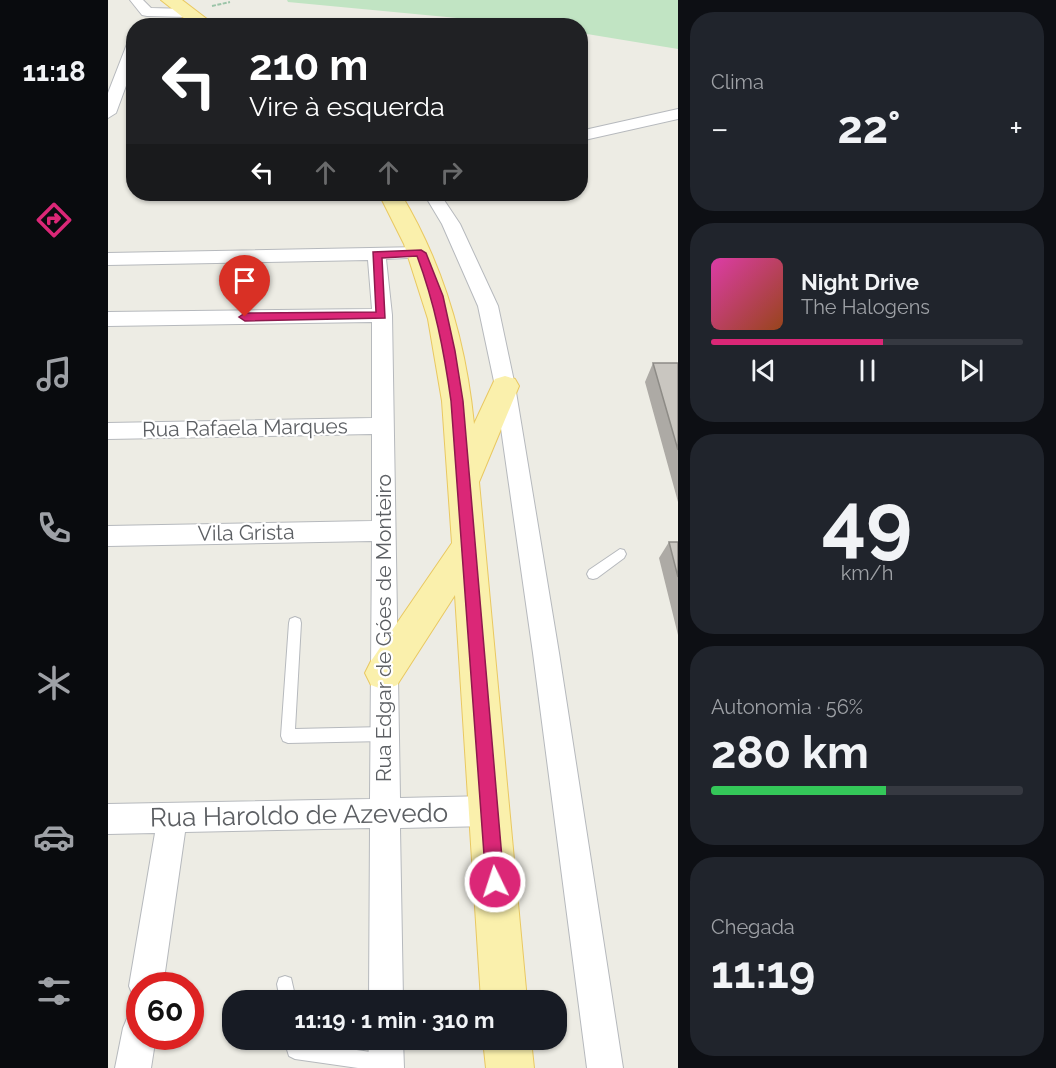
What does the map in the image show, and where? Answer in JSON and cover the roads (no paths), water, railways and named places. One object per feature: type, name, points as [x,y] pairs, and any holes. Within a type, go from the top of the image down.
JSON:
[{"type":"main road","points":[[170,0],[192,18]]},
{"type":"main road","points":[[394,201],[421,253],[437,296],[450,351],[457,401],[503,990]]},
{"type":"main road","points":[[464,482],[505,386]]},
{"type":"main road","points":[[384,673],[469,545]]},
{"type":"main road","points":[[508,1050],[510,1068]]},
{"type":"street","points":[[136,0],[147,12],[182,18]]},
{"type":"street","points":[[144,18],[147,12]]},
{"type":"street","points":[[108,112],[126,65]]},
{"type":"street","points":[[588,134],[678,114]]},
{"type":"street","points":[[436,201],[451,224],[488,306],[505,386],[546,652],[605,1068]]},
{"type":"street","points":[[108,259],[421,253]]},
{"type":"street","name":"Rua Edgar de Góes de Monteiro","points":[[377,255],[382,315],[386,990]]},
{"type":"street","points":[[108,319],[382,315]]},
{"type":"street","name":"Rua Rafaela Marques","points":[[108,431],[381,426]]},
{"type":"street","name":"Vila Grista","points":[[108,536],[384,531]]},
{"type":"street","name":"Rua Haroldo de Azevedo","points":[[108,819],[170,831],[386,813],[489,811]]},
{"type":"street","points":[[148,972],[170,831]]},
{"type":"street","points":[[133,1068],[136,1050]]},
{"type":"lane","points":[[593,574],[620,554]]},
{"type":"lane","points":[[295,623],[288,736],[384,734]]},
{"type":"lane","points":[[295,1050],[386,1057]]}]
